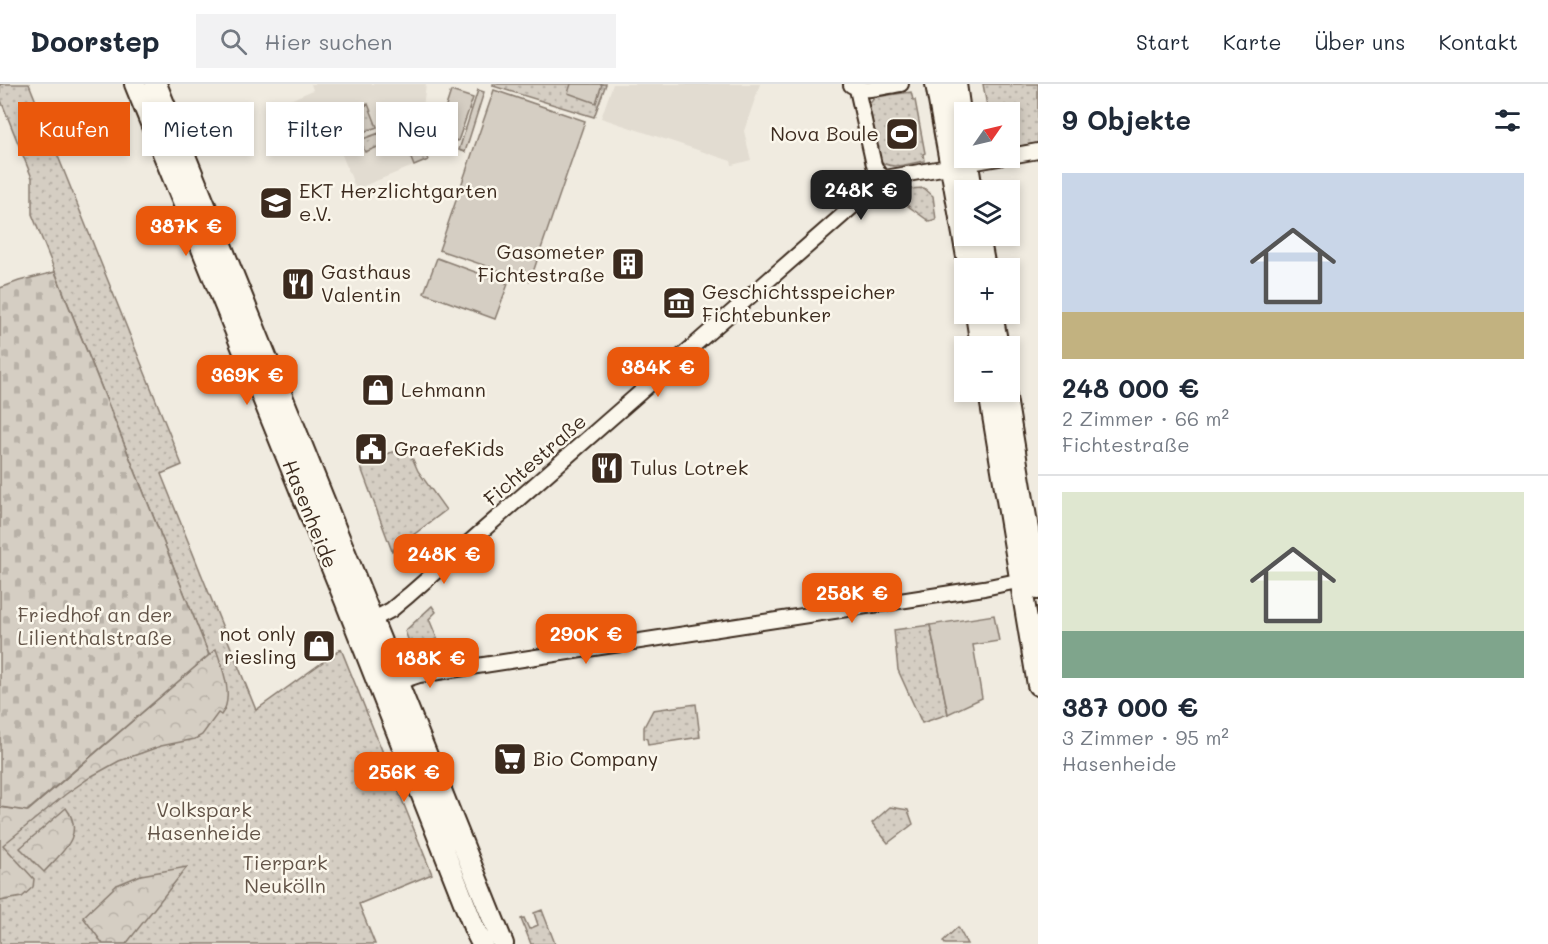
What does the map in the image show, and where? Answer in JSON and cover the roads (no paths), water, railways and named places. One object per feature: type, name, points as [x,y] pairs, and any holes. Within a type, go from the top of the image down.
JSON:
[{"type":"main road","name":"Hasenheide","points":[[135,84],[341,590],[388,686],[422,743],[503,944]]},
{"type":"main road","name":"Hasenheide","points":[[156,84],[372,620],[403,751],[482,944]]},
{"type":"main road","points":[[936,84],[954,138]]},
{"type":"main road","points":[[956,84],[959,102]]},
{"type":"main road","points":[[962,168],[968,258]]},
{"type":"main road","points":[[991,402],[1033,581]]},
{"type":"main road","points":[[1006,402],[1033,581],[1038,685]]},
{"type":"main road","points":[[403,751],[422,743]]},
{"type":"street","points":[[901,84],[868,89],[853,86],[878,173],[885,178],[954,164]]},
{"type":"street","points":[[1020,154],[1038,151]]},
{"type":"street","name":"Fichtestraße","points":[[372,620],[391,610],[409,595],[885,178]]},
{"type":"street","points":[[388,686],[419,675],[1033,581]]},
{"type":"place","name":"Nova Boule","points":[[902,134]]},
{"type":"place","name":"EKT Herzlichtgarten e.V.","points":[[276,203]]},
{"type":"place","name":"Gasometer Fichtestraße","points":[[628,264]]},
{"type":"place","name":"Gasthaus Valentin","points":[[298,284]]},
{"type":"place","name":"Geschichtsspeicher Fichtebunker","points":[[679,303]]},
{"type":"place","name":"Lehmann","points":[[378,390]]},
{"type":"place","name":"GraefeKids","points":[[371,449]]},
{"type":"place","name":"Tulus Lotrek","points":[[607,468]]},
{"type":"place","name":"not only riesling","points":[[319,646]]},
{"type":"place","name":"Bio Company","points":[[510,759]]},
{"type":"park label","name":"Friedhof an der Lilienthalstraße","points":[[95,626]]},
{"type":"park label","name":"Volkspark Hasenheide","points":[[204,822]]},
{"type":"park label","name":"Tierpark Neukölln","points":[[285,874]]}]
